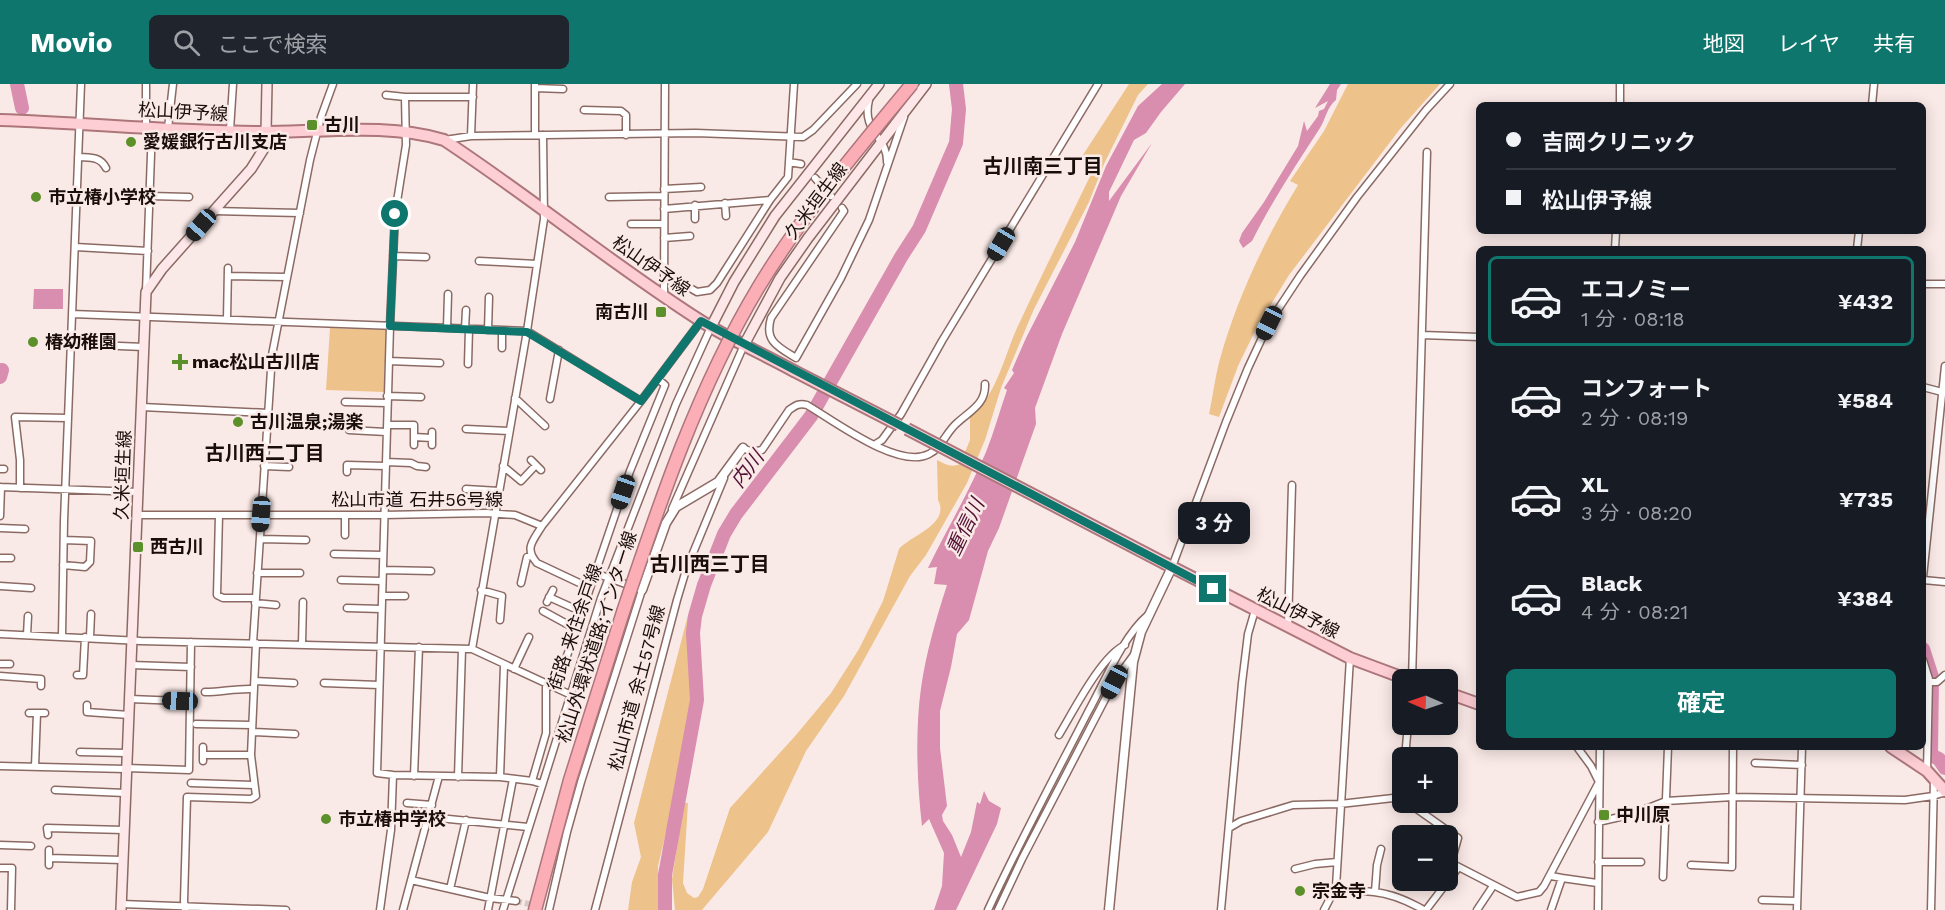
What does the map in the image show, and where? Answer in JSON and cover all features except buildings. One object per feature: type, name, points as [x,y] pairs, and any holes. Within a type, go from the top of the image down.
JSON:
[{"type":"highway","name":"松山外環状道路;インター線","points":[[538,909],[570,780],[623,612],[669,481],[700,403],[733,332],[758,288],[799,227],[857,150],[912,84]]},
{"type":"main road","points":[[146,292],[162,269],[251,169],[263,150],[266,132],[267,84]]},
{"type":"main road","name":"久米垣生線","points":[[706,324],[776,216],[879,84]]},
{"type":"main road","name":"久米垣生線","points":[[744,345],[780,278],[836,200],[926,84]]},
{"type":"main road","name":"松山伊予線","points":[[0,120],[266,132],[355,130],[405,133],[444,140],[706,324],[1288,627],[1350,658],[1392,673]]},
{"type":"main road","name":"久米垣生線","points":[[121,907],[146,292]]},
{"type":"main road","points":[[1458,697],[1476,703]]},
{"type":"main road","points":[[1895,750],[1930,774],[1945,791]]},
{"type":"street","points":[[62,636],[67,495],[65,489],[81,84]]},
{"type":"street","points":[[146,84],[150,196],[146,292]]},
{"type":"street","points":[[168,128],[172,84]]},
{"type":"street","points":[[230,130],[232,84]]},
{"type":"street","points":[[185,908],[187,797],[252,799],[256,796],[251,755],[255,681],[255,601],[272,356],[318,130],[333,84]]},
{"type":"street","points":[[471,135],[473,84]]},
{"type":"street","points":[[664,296],[665,84]]},
{"type":"street","points":[[664,273],[696,292],[710,290],[717,283],[770,200],[788,177],[794,84]]},
{"type":"street","points":[[444,140],[471,135],[696,133],[802,137],[813,130],[857,84]]},
{"type":"street","points":[[874,445],[882,440],[901,414],[1098,84]]},
{"type":"street","points":[[1109,910],[1135,653],[1141,632],[1248,368],[1269,323],[1300,276],[1358,197],[1426,110],[1450,84]]},
{"type":"street","points":[[1620,84],[1620,102]]},
{"type":"street","points":[[1872,102],[1874,84]]},
{"type":"street","points":[[535,135],[535,86],[563,89]]},
{"type":"street","points":[[386,95],[405,98],[473,97]]},
{"type":"street","points":[[870,97],[866,111],[868,123],[887,156],[887,171]]},
{"type":"street","points":[[405,98],[406,145],[395,214],[390,326],[377,773],[500,777],[542,784]]},
{"type":"street","points":[[842,208],[844,211],[807,263],[771,318],[768,327],[776,347],[796,358],[841,278],[869,220],[910,103]]},
{"type":"street","points":[[584,110],[621,111],[626,115],[626,135]]},
{"type":"street","points":[[472,649],[527,332],[545,212],[543,135]]},
{"type":"street","points":[[1410,669],[1427,152]]},
{"type":"street","points":[[78,157],[97,158],[103,161],[106,168]]},
{"type":"street","points":[[789,162],[801,164]]},
{"type":"street","points":[[815,178],[831,196]]},
{"type":"street","points":[[609,197],[701,187]]},
{"type":"street","points":[[150,196],[189,197]]},
{"type":"street","points":[[664,209],[770,200]]},
{"type":"street","points":[[725,203],[726,216]]},
{"type":"street","points":[[695,206],[695,219]]},
{"type":"street","points":[[213,211],[300,213]]},
{"type":"street","points":[[631,224],[664,224]]},
{"type":"street","points":[[664,238],[690,236]]},
{"type":"street","points":[[75,248],[148,251]]},
{"type":"street","points":[[393,256],[426,257]]},
{"type":"street","points":[[479,261],[537,264]]},
{"type":"street","points":[[227,319],[228,268]]},
{"type":"street","points":[[229,276],[287,277]]},
{"type":"street","points":[[1926,284],[1945,285]]},
{"type":"street","points":[[447,328],[448,294]]},
{"type":"street","points":[[488,330],[489,297]]},
{"type":"street","points":[[466,310],[468,364]]},
{"type":"street","points":[[72,314],[527,332],[641,401]]},
{"type":"street","points":[[590,588],[537,563],[531,556],[530,546],[542,526],[658,379],[706,324]]},
{"type":"street","name":"街路 来住余戸線","points":[[503,910],[569,694],[609,578],[706,324]]},
{"type":"street","points":[[502,330],[502,348]]},
{"type":"street","points":[[1422,335],[1476,337]]},
{"type":"street","points":[[71,344],[144,347]]},
{"type":"street","points":[[538,909],[549,910],[580,782],[666,523],[744,345]]},
{"type":"street","points":[[550,399],[559,350]]},
{"type":"street","points":[[389,361],[440,363]]},
{"type":"street","points":[[1926,549],[1945,366]]},
{"type":"street","points":[[556,688],[630,471],[665,385],[658,379]]},
{"type":"street","points":[[743,448],[752,452],[762,450],[789,410],[801,404],[807,405],[874,445],[905,457],[927,456],[933,452],[956,423],[978,407],[985,391],[985,384]]},
{"type":"street","points":[[1926,388],[1942,392]]},
{"type":"street","points":[[345,402],[421,397]]},
{"type":"street","points":[[515,398],[545,426]]},
{"type":"street","points":[[142,407],[268,413]]},
{"type":"street","points":[[20,488],[20,460],[15,417],[68,418]]},
{"type":"street","points":[[349,430],[414,425],[414,441],[432,438]]},
{"type":"street","points":[[466,429],[509,431]]},
{"type":"street","name":"松山市道 余土57号線","points":[[595,910],[686,570],[730,467],[743,448]]},
{"type":"street","points":[[347,471],[347,465],[411,463],[426,467]]},
{"type":"street","points":[[503,466],[521,481],[536,465]]},
{"type":"street","points":[[264,466],[289,466]]},
{"type":"street","points":[[666,523],[676,507],[718,482],[730,467]]},
{"type":"street","points":[[1288,627],[1293,485]]},
{"type":"street","points":[[0,516],[1,487],[139,492]]},
{"type":"street","points":[[466,489],[499,491]]},
{"type":"street","name":"松山市道 石井56号線","points":[[138,515],[495,513],[515,515],[542,526]]},
{"type":"street","points":[[219,515],[217,595],[223,598],[276,605]]},
{"type":"street","points":[[345,515],[345,535]]},
{"type":"street","points":[[0,528],[25,529]]},
{"type":"street","points":[[260,539],[306,540]]},
{"type":"street","points":[[63,566],[85,567],[90,562],[91,541],[64,540]]},
{"type":"street","points":[[334,554],[383,555]]},
{"type":"street","points":[[521,582],[527,557],[531,556]]},
{"type":"street","points":[[0,558],[11,558]]},
{"type":"street","points":[[383,570],[430,571]]},
{"type":"street","points":[[257,573],[300,573]]},
{"type":"street","points":[[595,573],[642,590]]},
{"type":"street","points":[[1926,579],[1945,582]]},
{"type":"street","points":[[341,580],[382,581]]},
{"type":"street","points":[[0,586],[31,588]]},
{"type":"street","points":[[482,590],[502,596],[500,620]]},
{"type":"street","points":[[553,590],[548,600],[582,612]]},
{"type":"street","points":[[382,596],[405,596]]},
{"type":"street","points":[[302,644],[303,602]]},
{"type":"street","points":[[347,608],[381,609]]},
{"type":"street","points":[[1221,910],[1242,683],[1248,634],[1255,610]]},
{"type":"street","points":[[543,611],[576,629]]},
{"type":"street","points":[[77,675],[83,675],[91,614]]},
{"type":"street","points":[[988,910],[1024,834],[1125,645],[1136,626],[1149,615]]},
{"type":"street","points":[[27,635],[28,616]]},
{"type":"street","points":[[0,634],[191,642],[472,649],[569,694]]},
{"type":"street","points":[[514,669],[530,637]]},
{"type":"street","points":[[0,766],[189,770],[191,642]]},
{"type":"street","points":[[1059,735],[1104,664],[1119,648],[1125,645]]},
{"type":"street","points":[[414,776],[419,647]]},
{"type":"street","points":[[458,777],[462,649]]},
{"type":"street","points":[[998,910],[1027,849],[1114,682],[1135,653]]},
{"type":"street","points":[[1324,910],[1336,887],[1350,658]]},
{"type":"street","points":[[0,664],[10,664]]},
{"type":"street","points":[[131,665],[191,667]]},
{"type":"street","points":[[500,777],[504,665]]},
{"type":"street","points":[[1926,668],[1931,682],[1930,774],[1933,796],[1930,910]]},
{"type":"street","points":[[1931,682],[1937,682],[1945,675]]},
{"type":"street","points":[[0,676],[41,679],[41,686]]},
{"type":"street","points":[[255,681],[294,683]]},
{"type":"street","points":[[324,683],[379,685]]},
{"type":"street","points":[[532,781],[546,733],[546,684]]},
{"type":"street","points":[[205,692],[222,692],[232,688],[254,689]]},
{"type":"street","points":[[130,699],[180,701]]},
{"type":"street","points":[[87,705],[87,712],[129,714]]},
{"type":"street","points":[[29,713],[45,713]]},
{"type":"street","points":[[35,767],[37,713]]},
{"type":"street","points":[[196,724],[295,734]]},
{"type":"street","points":[[203,747],[203,758],[251,755]]},
{"type":"street","points":[[1579,750],[1599,782]]},
{"type":"street","points":[[1598,910],[1600,750]]},
{"type":"street","points":[[1663,877],[1668,750]]},
{"type":"street","points":[[1692,865],[1732,867],[1733,750]]},
{"type":"street","points":[[1797,910],[1803,750]]},
{"type":"street","points":[[80,752],[127,753]]},
{"type":"street","points":[[1755,764],[1802,765]]},
{"type":"street","points":[[380,910],[391,830],[393,775]]},
{"type":"street","points":[[402,910],[439,776]]},
{"type":"street","points":[[488,910],[513,779]]},
{"type":"street","points":[[1458,868],[1517,897],[1539,892],[1551,876],[1564,846],[1599,782]]},
{"type":"street","points":[[191,783],[254,785]]},
{"type":"street","points":[[56,790],[125,793]]},
{"type":"street","points":[[1598,822],[1633,814],[1666,801],[1733,797],[1800,800],[1905,800],[1933,796],[1945,791]]},
{"type":"street","points":[[1229,828],[1278,807],[1293,804],[1340,804],[1392,800]]},
{"type":"street","points":[[407,803],[432,805]]},
{"type":"street","points":[[1423,813],[1440,825]]},
{"type":"street","points":[[429,817],[528,827]]},
{"type":"street","points":[[450,889],[466,820]]},
{"type":"street","points":[[48,834],[48,828],[124,830]]},
{"type":"street","points":[[85,829],[85,837]]},
{"type":"street","points":[[0,845],[31,846]]},
{"type":"street","points":[[1375,892],[1381,849]]},
{"type":"street","points":[[49,850],[49,861],[123,860]]},
{"type":"street","points":[[1295,869],[1337,862]]},
{"type":"street","points":[[1598,862],[1641,862]]},
{"type":"street","points":[[0,868],[12,868],[11,910]]},
{"type":"street","points":[[1551,876],[1597,883]]},
{"type":"street","points":[[1551,910],[1562,878]]},
{"type":"street","points":[[411,880],[490,898],[516,901]]},
{"type":"street","points":[[1477,910],[1493,886]]},
{"type":"street","points":[[1336,887],[1343,891],[1375,892],[1405,899],[1425,910],[1438,891]]},
{"type":"street","points":[[1762,900],[1797,901]]},
{"type":"street","points":[[121,907],[286,910]]},
{"type":"shaded area","points":[[1129,84],[1148,84],[1138,95],[1104,164],[1089,202],[1034,309],[1001,388],[985,440],[967,483],[926,555],[910,576],[844,696],[806,751],[768,832],[702,910],[675,910],[672,879],[684,803],[688,803],[683,883],[687,893],[694,898],[698,897],[703,889],[730,808],[831,693],[859,649],[883,601],[899,549],[928,529],[939,516],[941,508],[938,500],[937,460],[951,466],[960,464],[970,440],[970,417],[979,409],[993,388],[1017,328],[1095,166],[1081,158]]},
{"type":"shaded area","points":[[1348,84],[1440,84],[1400,129],[1289,275],[1256,329],[1238,366],[1219,417],[1209,414],[1220,359],[1243,291],[1274,226],[1298,185],[1290,181],[1324,131]]},
{"type":"shaded area","points":[[330,328],[386,330],[384,392],[326,390]]},
{"type":"shaded area","points":[[688,615],[690,681],[694,701],[658,866],[659,910],[628,910],[632,882],[641,857],[634,823]]},
{"type":"water","name":"重信川","points":[[1162,84],[1185,84],[1146,133],[1134,140],[1109,192],[1109,201],[1152,143],[1121,196],[1062,334],[1035,408],[1036,424],[999,528],[988,551],[969,620],[957,634],[940,711],[940,748],[947,806],[942,815],[943,821],[961,857],[971,832],[977,802],[980,804],[984,791],[989,801],[1001,808],[997,824],[956,910],[934,910],[942,886],[944,853],[929,819],[922,826],[917,740],[921,688],[926,662],[947,585],[934,584],[937,567],[928,568],[986,452],[1007,390],[1004,388],[1014,373],[1012,370],[1026,338],[1075,242],[1106,166],[1138,106]]},
{"type":"water","points":[[1330,84],[1341,84],[1337,90],[1336,100],[1276,197],[1252,241],[1243,248],[1239,241],[1242,233],[1298,146],[1304,121],[1307,131],[1319,111],[1324,109],[1328,101],[1315,108]]},
{"type":"water","points":[[34,289],[63,289],[63,309],[33,309]]},
{"type":"waterway","points":[[17,84],[22,108]]},
{"type":"waterway","name":"内川","points":[[665,910],[665,875],[697,700],[693,633],[695,616],[704,585],[724,534],[736,514],[811,416],[919,229],[956,143],[959,109],[956,84]]},
{"type":"waterway","points":[[0,377],[2,370]]},
{"type":"waterway","points":[[1926,658],[1932,677],[1931,755],[1939,759],[1945,768]]},
{"type":"tunnel","points":[[516,901],[538,906]]},
{"type":"place","name":"古川","points":[[312,125]]},
{"type":"place","name":"愛媛銀行古川支店","points":[[131,142]]},
{"type":"place","name":"市立椿小学校","points":[[36,197]]},
{"type":"place","name":"南古川","points":[[661,312]]},
{"type":"place","name":"椿幼稚園","points":[[33,342]]},
{"type":"place","name":"mac松山古川店","points":[[180,362]]},
{"type":"place","name":"古川温泉;湯楽","points":[[238,422]]},
{"type":"place","name":"西古川","points":[[138,547]]},
{"type":"place","name":"中川原","points":[[1604,815]]},
{"type":"place","name":"市立椿中学校","points":[[326,819]]},
{"type":"place","name":"宗金寺","points":[[1300,891]]},
{"type":"district","name":"古川南三丁目","points":[[1043,166]]},
{"type":"district","name":"古川西二丁目","points":[[265,453]]},
{"type":"district","name":"古川西三丁目","points":[[710,564]]},
{"type":"route","points":[[395,214],[390,326],[527,332],[641,401],[701,321],[1213,589]]}]
